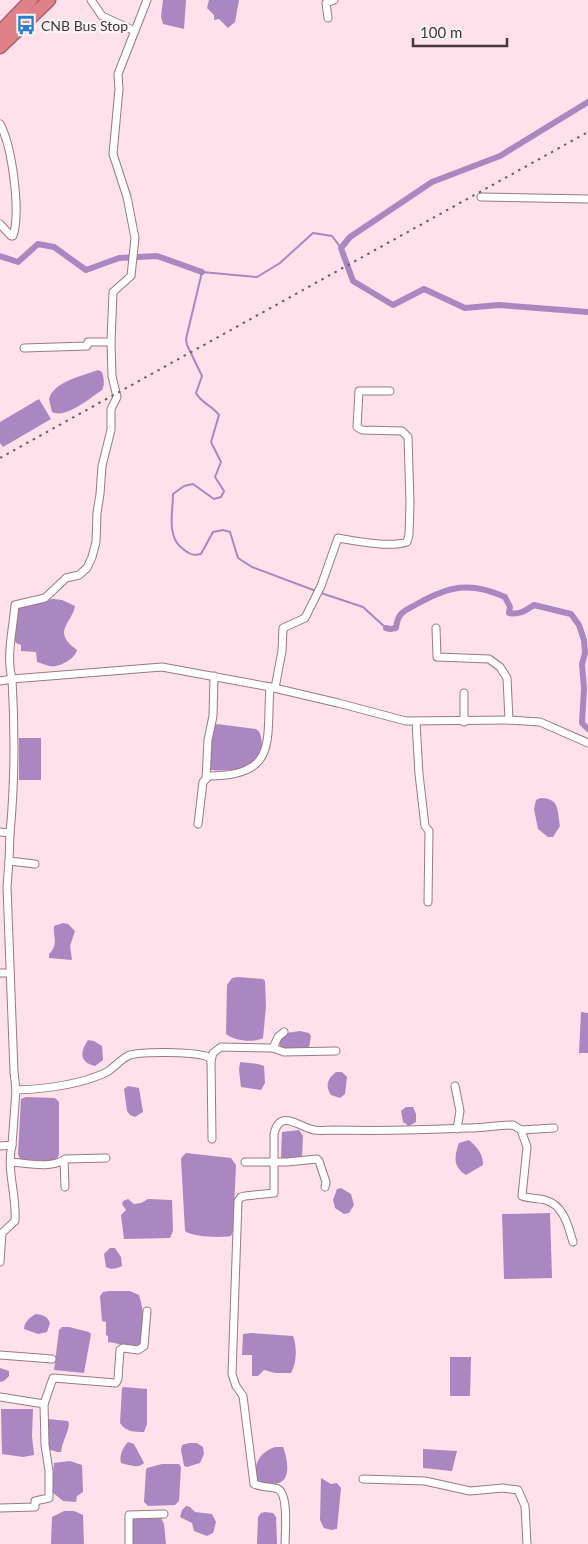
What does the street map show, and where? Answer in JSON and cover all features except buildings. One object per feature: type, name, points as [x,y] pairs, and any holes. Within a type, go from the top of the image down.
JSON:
[{"type":"highway","points":[[0,32],[31,0]]},
{"type":"highway","points":[[0,47],[48,0]]},
{"type":"street","points":[[91,0],[102,16],[135,31]]},
{"type":"street","points":[[0,1262],[2,1234],[15,1221],[16,1209],[10,1155],[16,1090],[7,887],[14,792],[15,756],[10,649],[15,605],[45,598],[66,578],[79,575],[87,568],[96,542],[96,513],[100,494],[102,466],[111,430],[111,409],[117,397],[112,376],[113,292],[131,276],[135,238],[127,197],[113,154],[119,89],[118,74],[147,0]]},
{"type":"street","points":[[328,18],[326,3],[334,0]]},
{"type":"street","points":[[0,124],[5,133],[14,186],[13,236],[0,224]]},
{"type":"street","points":[[481,197],[588,198]]},
{"type":"street","points":[[24,348],[87,346],[88,342],[111,342]]},
{"type":"street","points":[[198,824],[203,782],[209,776],[220,776],[249,770],[256,766],[262,758],[265,750],[272,688],[282,651],[283,628],[305,618],[321,586],[338,538],[366,543],[398,545],[407,542],[410,502],[408,437],[402,431],[362,430],[357,427],[359,391],[390,391]]},
{"type":"street","points":[[436,628],[437,657],[488,659],[500,667],[507,678],[508,720]]},
{"type":"street","points":[[0,681],[162,667],[338,702],[406,721],[464,722],[508,720],[540,722],[588,743]]},
{"type":"street","points":[[206,779],[208,740],[213,716],[214,676]]},
{"type":"street","points":[[464,693],[464,722]]},
{"type":"street","points":[[416,722],[419,774],[426,826],[429,830],[428,902]]},
{"type":"street","points":[[0,832],[10,833]]},
{"type":"street","points":[[9,861],[35,864]]},
{"type":"street","points":[[0,973],[10,973]]},
{"type":"street","points":[[273,1048],[278,1037],[284,1032]]},
{"type":"street","points":[[212,1139],[211,1061],[213,1053],[222,1047],[273,1048],[284,1052],[336,1051]]},
{"type":"street","points":[[16,1090],[58,1087],[102,1074],[114,1068],[130,1055],[166,1052],[206,1056],[211,1061]]},
{"type":"street","points":[[455,1086],[460,1111],[457,1129]]},
{"type":"street","points":[[285,1544],[284,1497],[282,1492],[277,1489],[254,1484],[243,1396],[236,1386],[232,1374],[238,1201],[241,1196],[274,1193],[274,1134],[276,1127],[279,1123],[285,1121],[313,1130],[457,1129],[513,1125],[521,1130],[554,1128]]},
{"type":"street","points":[[521,1130],[527,1146],[522,1196],[546,1200],[555,1205],[566,1218],[572,1242]]},
{"type":"street","points":[[0,1146],[12,1146]]},
{"type":"street","points":[[11,1162],[45,1164],[60,1163],[64,1160],[106,1158]]},
{"type":"street","points":[[245,1162],[318,1159],[326,1182],[325,1187]]},
{"type":"street","points":[[64,1160],[65,1187]]},
{"type":"street","points":[[0,1508],[35,1507],[35,1501],[49,1498],[44,1404],[53,1378],[116,1383],[118,1380],[120,1350],[138,1350],[144,1346],[147,1311]]},
{"type":"street","points":[[0,1355],[52,1359]]},
{"type":"street","points":[[0,1397],[44,1404]]},
{"type":"street","points":[[362,1479],[425,1481],[470,1491],[503,1488],[518,1490],[525,1506],[527,1544]]},
{"type":"street","points":[[129,1544],[128,1515],[164,1514]]},
{"type":"shaded area","points":[[163,0],[186,0],[184,29],[163,24],[161,17]]},
{"type":"shaded area","points":[[209,0],[239,0],[235,22],[228,28],[219,19],[214,20],[214,15],[207,8]]},
{"type":"shaded area","points":[[98,370],[102,372],[103,377],[104,384],[102,390],[71,410],[64,413],[52,412],[49,399],[57,388],[63,383]]},
{"type":"shaded area","points":[[39,399],[51,419],[3,447],[0,443],[0,422]]},
{"type":"shaded area","points":[[62,600],[75,606],[64,632],[65,638],[77,650],[70,660],[62,664],[49,666],[37,662],[36,652],[21,651],[21,645],[16,643],[14,637],[19,607],[36,601]]},
{"type":"shaded area","points":[[217,724],[258,730],[262,743],[262,752],[258,759],[252,764],[236,769],[219,771],[208,768],[213,726]]},
{"type":"shaded area","points":[[19,738],[41,738],[41,780],[19,780]]},
{"type":"shaded area","points":[[540,798],[551,800],[558,810],[560,826],[553,837],[548,837],[538,829],[534,809],[536,800]]},
{"type":"shaded area","points":[[63,923],[68,924],[75,931],[70,946],[72,960],[49,958],[49,954],[55,944],[54,926]]},
{"type":"shaded area","points":[[232,978],[263,979],[265,981],[266,1006],[263,1038],[259,1040],[239,1040],[226,1034],[227,985]]},
{"type":"shaded area","points":[[581,1012],[588,1013],[588,1053],[579,1053]]},
{"type":"shaded area","points":[[300,1031],[309,1033],[311,1036],[309,1048],[294,1050],[280,1047],[279,1039],[286,1033]]},
{"type":"shaded area","points":[[88,1040],[102,1046],[103,1060],[95,1066],[86,1062],[82,1056],[83,1049]]},
{"type":"shaded area","points":[[240,1062],[264,1066],[265,1083],[261,1090],[241,1087]]},
{"type":"shaded area","points":[[336,1072],[342,1072],[347,1077],[345,1094],[340,1098],[331,1095],[328,1089],[329,1080]]},
{"type":"shaded area","points":[[128,1086],[139,1088],[143,1112],[135,1117],[127,1111],[124,1089]]},
{"type":"shaded area","points":[[26,1097],[55,1098],[59,1102],[59,1155],[55,1162],[20,1159],[18,1154],[21,1099]]},
{"type":"shaded area","points":[[406,1107],[413,1107],[416,1114],[416,1122],[409,1126],[403,1122],[401,1111]]},
{"type":"shaded area","points":[[299,1130],[303,1136],[302,1158],[298,1160],[281,1157],[282,1132]]},
{"type":"shaded area","points":[[469,1140],[479,1151],[483,1165],[466,1175],[457,1165],[456,1153],[459,1143]]},
{"type":"shaded area","points":[[186,1153],[231,1158],[236,1165],[233,1231],[231,1236],[194,1235],[185,1231],[181,1159]]},
{"type":"shaded area","points":[[341,1188],[351,1194],[354,1205],[349,1213],[344,1214],[335,1208],[333,1200],[337,1189]]},
{"type":"shaded area","points":[[128,1199],[134,1204],[148,1199],[172,1200],[173,1231],[170,1238],[124,1239],[121,1215],[126,1210],[122,1204],[123,1201]]},
{"type":"shaded area","points":[[550,1213],[552,1278],[504,1279],[502,1214]]},
{"type":"shaded area","points":[[110,1248],[115,1248],[121,1257],[122,1266],[114,1269],[106,1267],[104,1254]]},
{"type":"shaded area","points":[[130,1291],[139,1295],[143,1320],[143,1334],[140,1346],[108,1342],[106,1322],[102,1321],[100,1296],[103,1292]]},
{"type":"shaded area","points":[[36,1314],[48,1319],[50,1323],[47,1332],[38,1334],[24,1329],[28,1320]]},
{"type":"shaded area","points":[[62,1327],[69,1327],[91,1334],[84,1373],[54,1370],[59,1330]]},
{"type":"shaded area","points":[[243,1334],[293,1336],[296,1354],[291,1373],[275,1373],[264,1370],[258,1376],[252,1376],[252,1355],[242,1355]]},
{"type":"shaded area","points":[[450,1357],[471,1357],[470,1396],[450,1396]]},
{"type":"shaded area","points":[[0,1368],[9,1371],[9,1376],[0,1382]]},
{"type":"shaded area","points":[[122,1388],[147,1389],[147,1424],[144,1432],[128,1430],[120,1423]]},
{"type":"shaded area","points":[[1,1409],[33,1409],[32,1436],[34,1455],[23,1457],[2,1454]]},
{"type":"shaded area","points":[[48,1419],[68,1421],[69,1424],[61,1452],[48,1449]]},
{"type":"shaded area","points":[[128,1442],[134,1444],[144,1463],[142,1465],[133,1466],[121,1463],[122,1452]]},
{"type":"shaded area","points":[[197,1443],[203,1447],[204,1454],[200,1463],[187,1467],[184,1466],[181,1450],[182,1445]]},
{"type":"shaded area","points":[[275,1447],[283,1447],[287,1465],[286,1476],[278,1483],[260,1483],[256,1481],[255,1475],[258,1460],[265,1452]]},
{"type":"shaded area","points":[[423,1449],[457,1451],[452,1471],[423,1468]]},
{"type":"shaded area","points":[[70,1461],[82,1465],[83,1492],[77,1496],[76,1502],[63,1501],[52,1492],[54,1463]]},
{"type":"shaded area","points":[[162,1464],[179,1464],[181,1467],[179,1501],[175,1505],[148,1506],[144,1502],[146,1470],[147,1468]]},
{"type":"shaded area","points":[[321,1478],[331,1484],[337,1483],[341,1488],[337,1529],[324,1528],[320,1520]]},
{"type":"shaded area","points":[[186,1506],[195,1512],[212,1514],[216,1522],[213,1533],[207,1536],[194,1531],[192,1523],[180,1517],[182,1510]]},
{"type":"shaded area","points":[[64,1511],[74,1511],[83,1515],[84,1544],[51,1544],[52,1517]]},
{"type":"shaded area","points":[[261,1513],[273,1513],[276,1517],[277,1544],[257,1544],[258,1517]]},
{"type":"shaded area","points":[[139,1517],[161,1518],[164,1524],[166,1544],[131,1544],[130,1527],[133,1519]]},
{"type":"waterway","points":[[588,102],[500,156],[432,182],[350,237],[341,248],[353,281],[393,305],[424,289],[465,308],[499,305],[588,312]]},
{"type":"waterway","points":[[316,591],[252,567],[238,558],[230,532],[223,530],[213,532],[201,554],[193,555],[187,552],[178,544],[172,531],[173,494],[184,486],[193,484],[214,499],[221,497],[224,491],[215,477],[221,462],[211,442],[219,415],[196,393],[202,376],[186,339],[202,272],[257,277],[280,263],[313,233],[332,236],[341,248]]},
{"type":"waterway","points":[[0,256],[18,262],[38,244],[54,247],[86,270],[119,258],[157,256],[202,272]]},
{"type":"waterway","points":[[386,628],[396,628],[398,618],[403,612],[439,593],[470,587],[505,597],[510,607],[509,613],[522,612],[534,605],[571,614],[579,625],[584,640],[582,723],[588,729]]},
{"type":"waterway","points":[[321,593],[363,607],[386,628]]},
{"type":"railway","points":[[0,458],[588,132]]},
{"type":"place","name":"CNB Bus Stop","points":[[26,25]]}]
